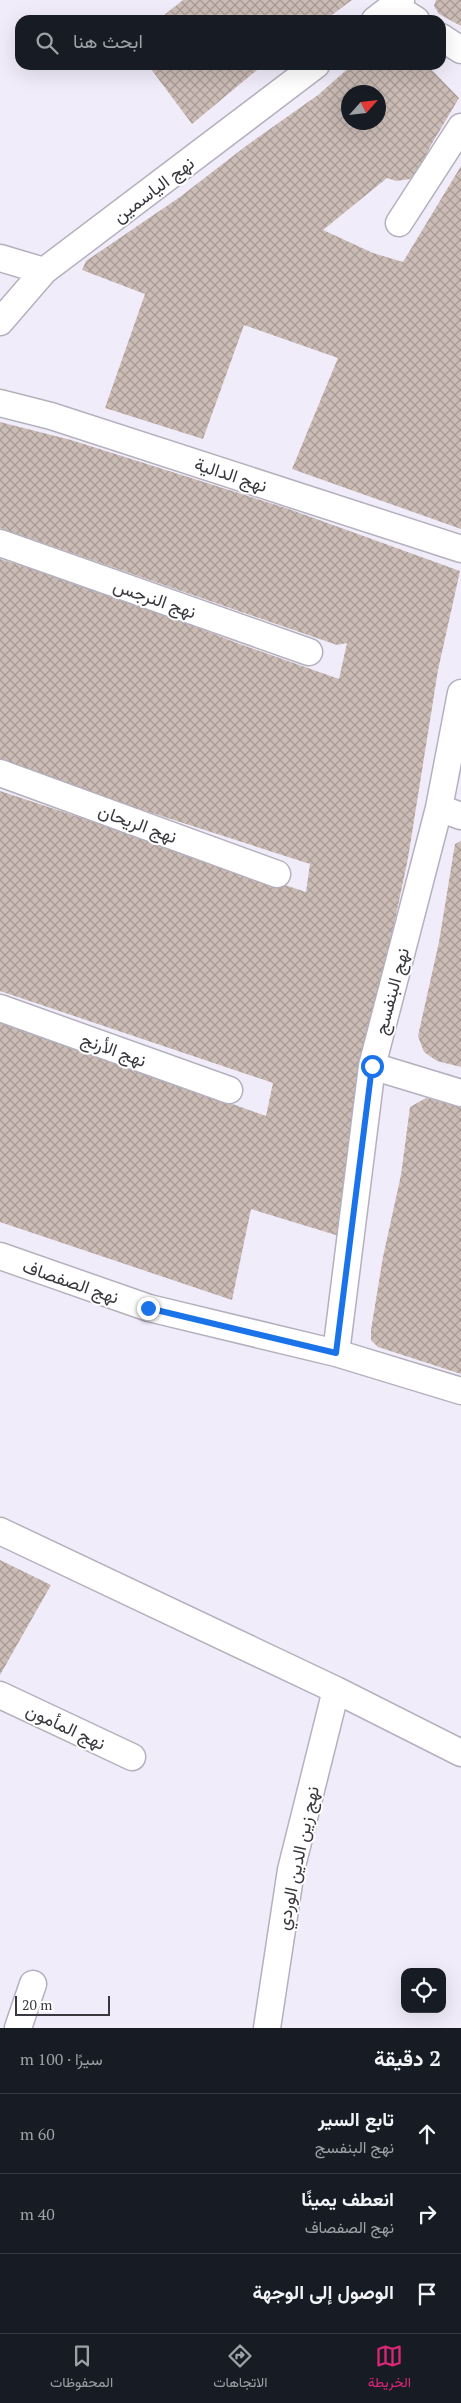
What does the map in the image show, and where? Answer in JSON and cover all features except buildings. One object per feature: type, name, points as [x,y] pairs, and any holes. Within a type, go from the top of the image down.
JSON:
[{"type":"street","points":[[390,9],[404,15]]},
{"type":"street","points":[[446,40],[461,50]]},
{"type":"street","name":"نهج الياسمين","points":[[0,322],[44,271],[309,70]]},
{"type":"street","points":[[399,223],[461,127]]},
{"type":"street","points":[[0,258],[44,271]]},
{"type":"street","name":"نهج الدالية","points":[[0,404],[52,416],[461,549]]},
{"type":"street","name":"نهج النرجس","points":[[0,543],[309,652]]},
{"type":"street","name":"نهج البنفسج","points":[[336,1353],[372,1066],[450,812],[461,693]]},
{"type":"street","name":"نهج الريحان","points":[[0,773],[277,874]]},
{"type":"street","name":"نهج الأرنج","points":[[0,1008],[229,1090]]},
{"type":"street","points":[[372,1066],[461,1093]]},
{"type":"street","name":"نهج الصفصاف","points":[[0,1256],[148,1308],[336,1353],[461,1391]]},
{"type":"street","points":[[0,1531],[336,1690],[461,1753]]},
{"type":"street","name":"نهج زين الدين الوردي","points":[[267,2028],[291,1870],[336,1690]]},
{"type":"street","name":"نهج المأمون","points":[[0,1696],[132,1757]]},
{"type":"street","points":[[18,2028],[33,1984]]},
{"type":"route","points":[[148,1308],[336,1353],[372,1066]]}]
